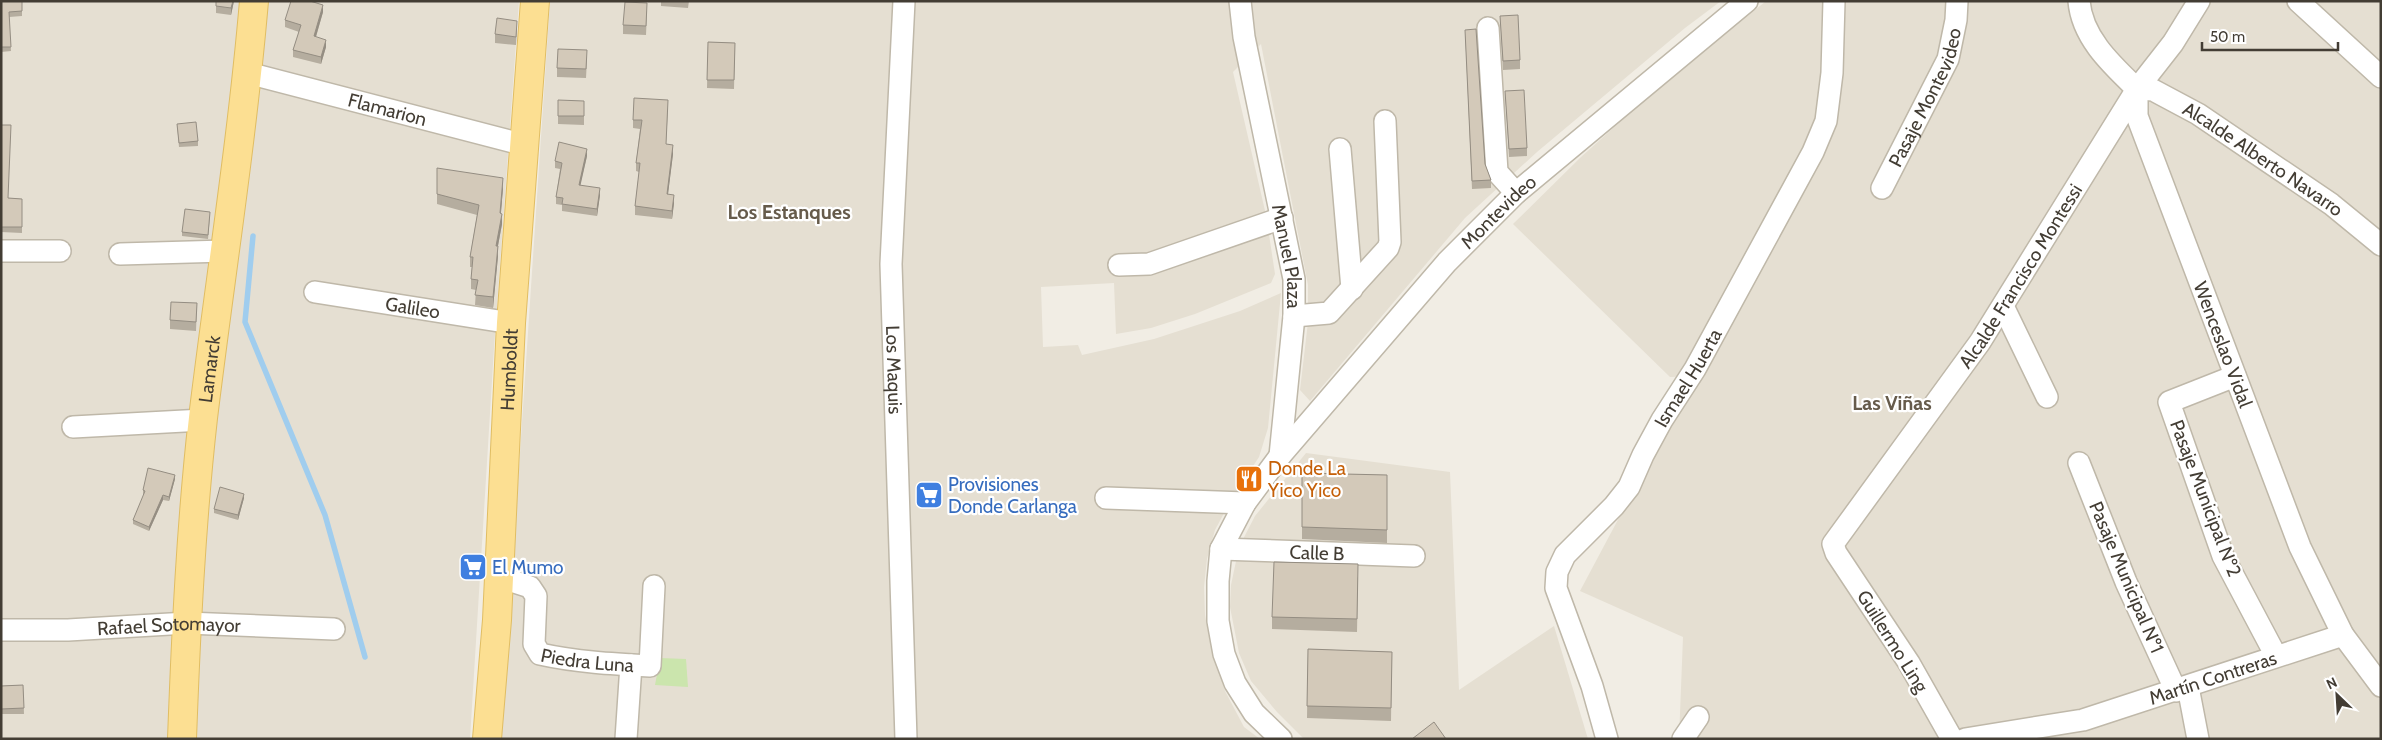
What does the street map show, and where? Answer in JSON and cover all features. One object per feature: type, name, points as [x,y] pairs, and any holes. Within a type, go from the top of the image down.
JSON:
[{"type":"main road","name":"Lamarck","points":[[182,739],[186,623],[203,420],[248,73],[254,1]]},
{"type":"main road","name":"Humboldt","points":[[487,739],[499,577],[511,324],[535,1]]},
{"type":"street","name":"Los Maquis","points":[[904,1],[891,264],[906,739]]},
{"type":"street","name":"Manuel Plaza","points":[[1240,1],[1244,37],[1294,279],[1294,316],[1280,456]]},
{"type":"street","name":"Montevideo","points":[[1280,456],[1447,262],[1516,194],[1747,1]]},
{"type":"street","name":"Ismael Huerta","points":[[1608,739],[1592,686],[1556,588],[1558,572],[1565,555],[1614,506],[1629,487],[1643,454],[1662,420],[1695,369],[1813,152],[1826,121],[1832,72],[1834,1]]},
{"type":"street","name":"Pasaje Montevideo","points":[[1882,188],[1948,59],[1958,1]]},
{"type":"street","points":[[2079,1],[2080,16],[2103,57],[2137,89]]},
{"type":"street","name":"Alcalde Francisco Montessi","points":[[1833,544],[1980,342],[2137,89],[2173,42],[2199,1]]},
{"type":"street","points":[[2298,1],[2381,77]]},
{"type":"street","points":[[1488,28],[1498,172],[1516,194]]},
{"type":"street","name":"Flamarion","points":[[248,73],[525,145]]},
{"type":"street","name":"Alcalde Alberto Navarro","points":[[2137,89],[2154,90],[2198,114],[2331,204],[2381,245]]},
{"type":"street","name":"Wenceslao Vidal","points":[[2137,89],[2136,116],[2300,547],[2343,635],[2380,682]]},
{"type":"street","points":[[1294,316],[1325,315],[1352,289],[1384,253],[1390,242],[1385,121]]},
{"type":"street","points":[[1340,150],[1352,289]]},
{"type":"street","points":[[1119,265],[1149,264],[1282,218]]},
{"type":"street","points":[[1,251],[60,252]]},
{"type":"street","points":[[120,254],[225,251]]},
{"type":"street","name":"Galileo","points":[[315,292],[511,324]]},
{"type":"street","points":[[2003,306],[2047,397]]},
{"type":"street","name":"Pasaje Municipal Nº2","points":[[2235,376],[2169,402],[2223,556],[2276,656]]},
{"type":"street","points":[[73,427],[203,420]]},
{"type":"street","points":[[1280,456],[1245,503],[1221,550],[1218,581],[1218,621],[1224,654],[1234,683],[1254,713],[1281,739]]},
{"type":"street","name":"Pasaje Municipal Nº1","points":[[2079,463],[2126,582],[2182,689],[2198,739]]},
{"type":"street","points":[[1106,498],[1245,503]]},
{"type":"street","name":"Guillermo Ling","points":[[1833,544],[1836,553],[1909,663],[1952,739]]},
{"type":"street","name":"Calle B","points":[[1221,550],[1414,556]]},
{"type":"street","name":"Piedra Luna","points":[[499,577],[530,587],[536,596],[534,644],[540,654],[564,660],[641,665]]},
{"type":"street","points":[[626,739],[654,586]]},
{"type":"street","name":"Rafael Sotomayor","points":[[1,630],[68,630],[186,623],[334,629]]},
{"type":"street","name":"Martín Contreras","points":[[1965,739],[2086,729],[2182,689],[2343,635]]},
{"type":"street","points":[[1683,739],[1698,717]]},
{"type":"shaded area","points":[[1,1],[519,1],[494,348],[470,739],[1,739]]},
{"type":"shaded area","points":[[550,1],[1721,1],[1685,28],[1537,152],[1465,218],[1310,401],[1300,390],[1308,322],[1308,285],[1261,44],[1233,72],[1266,215],[1275,274],[1271,283],[1195,314],[1151,328],[1116,334],[1114,283],[1041,287],[1043,347],[1078,345],[1082,355],[1154,339],[1240,311],[1281,293],[1268,428],[1259,457],[1232,498],[1215,530],[1207,559],[1204,587],[1205,615],[1211,647],[1225,691],[1244,727],[1260,739],[501,739]]},
{"type":"shaded area","points":[[1766,1],[2381,1],[2381,739],[1679,739],[1683,637],[1580,591],[1654,452],[1698,376],[1670,377],[1513,224],[1581,157],[1631,112]]},
{"type":"shaded area","points":[[1306,453],[1450,472],[1459,690],[1554,626],[1588,739],[1304,739],[1277,712],[1251,681],[1239,653],[1230,607],[1231,585],[1239,547],[1255,516]]},
{"type":"green space","points":[[660,658],[686,659],[688,687],[655,685]]},
{"type":"building","points":[[1,1],[22,1],[22,11],[9,12],[11,47],[1,47]]},
{"type":"building","points":[[216,1],[233,1],[231,8],[216,6]]},
{"type":"building","points":[[291,1],[310,1],[323,5],[314,36],[326,40],[321,57],[293,50],[301,25],[285,20]]},
{"type":"building","points":[[625,2],[647,3],[646,26],[623,25]]},
{"type":"building","points":[[1518,15],[1520,60],[1503,61],[1500,16]]},
{"type":"building","points":[[497,18],[517,21],[516,37],[495,34]]},
{"type":"building","points":[[1476,29],[1485,164],[1491,180],[1472,181],[1465,30]]},
{"type":"building","points":[[708,42],[735,43],[734,80],[707,80]]},
{"type":"building","points":[[558,49],[587,50],[586,69],[557,68]]},
{"type":"building","points":[[1524,90],[1527,148],[1509,149],[1505,91]]},
{"type":"building","points":[[634,98],[668,100],[666,144],[673,145],[667,194],[674,195],[672,211],[635,206],[640,163],[636,163],[642,120],[633,120]]},
{"type":"building","points":[[558,100],[584,101],[584,116],[558,116]]},
{"type":"building","points":[[196,122],[198,141],[179,143],[177,124]]},
{"type":"building","points":[[1,125],[11,125],[8,198],[22,199],[22,227],[1,227]]},
{"type":"building","points":[[559,142],[587,149],[579,185],[600,188],[597,209],[562,204],[563,198],[556,197],[562,163],[555,161]]},
{"type":"building","points":[[437,168],[503,178],[500,213],[502,214],[496,246],[498,246],[493,297],[475,295],[478,280],[471,279],[473,257],[470,257],[479,205],[437,194]]},
{"type":"building","points":[[185,209],[210,212],[208,235],[182,232]]},
{"type":"building","points":[[171,302],[197,303],[196,322],[170,320]]},
{"type":"building","points":[[148,468],[175,475],[169,497],[163,495],[149,527],[133,520],[145,491],[143,490]]},
{"type":"building","points":[[1302,473],[1387,475],[1387,530],[1302,527]]},
{"type":"building","points":[[220,487],[244,494],[238,515],[214,509]]},
{"type":"building","points":[[1274,562],[1358,564],[1357,619],[1272,617]]},
{"type":"building","points":[[1308,649],[1392,652],[1391,708],[1307,706]]},
{"type":"building","points":[[23,685],[24,708],[1,709],[1,686]]},
{"type":"building","points":[[1434,722],[1446,739],[1412,739]]},
{"type":"waterway","points":[[253,236],[245,322],[325,515],[365,657]]},
{"type":"place","name":"Donde La Yico Yico","points":[[1249,479]]},
{"type":"place","name":"Provisiones Donde Carlanga","points":[[929,495]]},
{"type":"place","name":"El Mumo","points":[[473,567]]},
{"type":"district","name":"Los Estanques","points":[[789,212]]},
{"type":"district","name":"Las Viñas","points":[[1892,403]]}]
